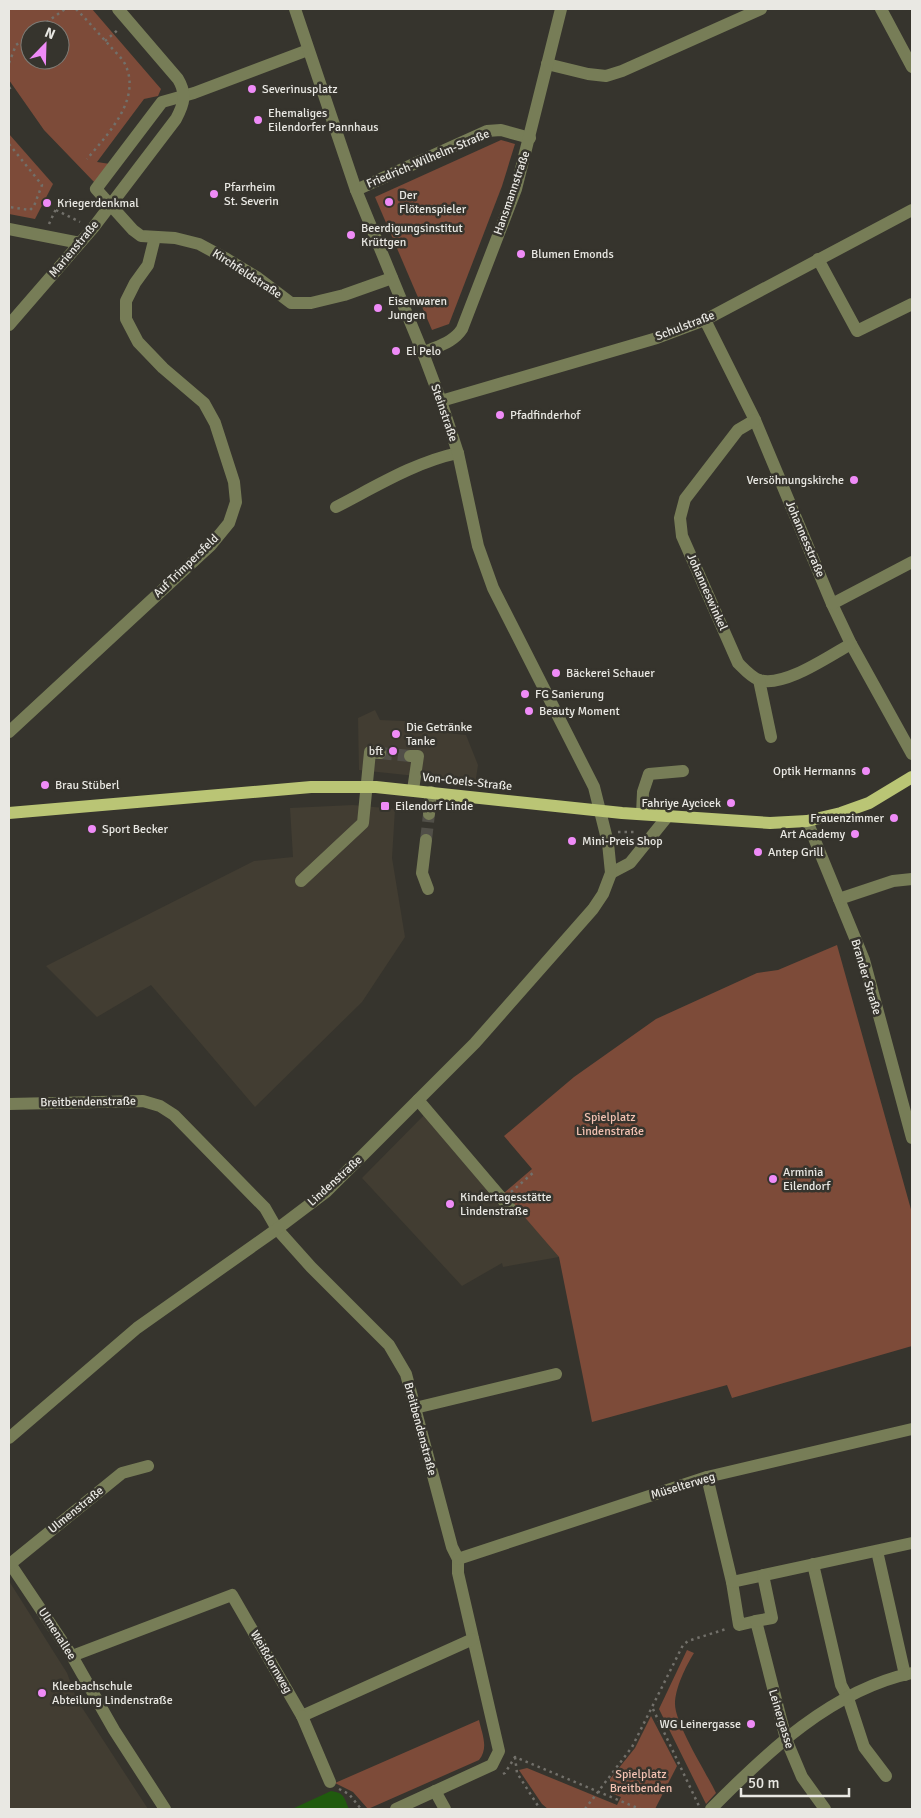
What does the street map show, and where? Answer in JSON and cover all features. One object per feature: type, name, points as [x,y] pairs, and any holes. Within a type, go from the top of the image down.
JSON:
[{"type":"main road","name":"Von-Coels-Straße","points":[[9,813],[311,787],[366,786],[601,811],[770,823],[807,821],[840,813],[869,803],[912,777]]},
{"type":"street","points":[[118,9],[178,79],[185,96],[308,50]]},
{"type":"street","name":"Steinstraße","points":[[295,9],[356,190],[441,400],[458,452],[478,546],[493,588],[594,787],[601,811]]},
{"type":"street","name":"Hansmannstraße","points":[[423,352],[450,341],[462,329],[516,189],[561,9]]},
{"type":"street","points":[[547,64],[588,74],[606,76],[622,71],[761,9]]},
{"type":"street","points":[[881,9],[912,67]]},
{"type":"street","name":"Marienstraße","points":[[9,325],[110,206],[176,119],[182,108],[185,96]]},
{"type":"street","name":"Kirchfeldstraße","points":[[185,96],[162,102],[96,189],[133,230],[141,236],[175,238],[199,244],[225,258],[291,303],[300,305],[344,295],[392,278]]},
{"type":"street","name":"Friedrich-Wilhelm-Straße","points":[[356,190],[487,131],[501,130],[530,138]]},
{"type":"street","name":"Schulstraße","points":[[441,400],[657,338],[705,320],[912,210]]},
{"type":"street","points":[[9,228],[80,243]]},
{"type":"street","name":"Auf Trimpersfeld","points":[[11,730],[211,545],[229,523],[236,502],[234,482],[215,422],[204,403],[163,368],[138,342],[126,319],[126,300],[148,265],[156,237]]},
{"type":"street","points":[[818,260],[857,331],[912,304]]},
{"type":"street","name":"Johannesstraße","points":[[705,320],[755,420],[832,604],[851,644],[912,754]]},
{"type":"street","name":"Johanneswinkel","points":[[755,420],[738,430],[732,437],[685,499],[680,518],[682,536],[738,663],[748,674],[759,680]]},
{"type":"street","points":[[336,507],[390,479],[441,456],[458,452]]},
{"type":"street","points":[[832,604],[912,562]]},
{"type":"street","points":[[771,737],[759,680],[774,681],[791,676],[851,644]]},
{"type":"street","points":[[301,881],[363,823],[370,752],[380,753]]},
{"type":"street","points":[[410,756],[418,756],[413,790]]},
{"type":"street","points":[[642,814],[643,792],[649,774],[683,770]]},
{"type":"street","points":[[429,814],[431,792]]},
{"type":"street","name":"Lindenstraße","points":[[9,1438],[137,1328],[326,1192],[475,1043],[593,909],[603,894],[611,873],[601,811]]},
{"type":"street","points":[[611,873],[630,863],[667,817]]},
{"type":"street","name":"Brander Straße","points":[[807,821],[864,960],[912,1138]]},
{"type":"street","points":[[426,840],[422,873],[428,888]]},
{"type":"street","points":[[839,899],[893,881],[912,879]]},
{"type":"street","points":[[418,1100],[506,1204]]},
{"type":"street","name":"Breitbendenstraße","points":[[9,1104],[143,1101],[160,1106],[174,1115],[265,1208],[277,1229],[311,1268],[389,1345],[406,1374],[452,1547],[458,1559],[458,1573],[499,1751]]},
{"type":"street","points":[[415,1408],[556,1374]]},
{"type":"street","name":"Müselterweg","points":[[458,1559],[707,1477],[912,1429]]},
{"type":"street","name":"Ulmenstraße","points":[[9,1563],[122,1473],[148,1466]]},
{"type":"street","points":[[707,1477],[732,1582],[740,1625],[772,1618],[764,1575]]},
{"type":"street","points":[[732,1582],[912,1543]]},
{"type":"street","points":[[711,1809],[786,1740],[822,1712],[876,1684],[910,1675],[877,1551]]},
{"type":"street","name":"Ulmenallee","points":[[9,1563],[72,1656],[114,1730],[165,1809]]},
{"type":"street","points":[[813,1564],[841,1685],[848,1698],[864,1747],[886,1776]]},
{"type":"street","name":"Weißdornweg","points":[[72,1656],[232,1594],[302,1716]]},
{"type":"street","name":"Leinergasse","points":[[756,1621],[786,1740],[802,1777],[825,1809]]},
{"type":"street","points":[[330,1782],[302,1716],[473,1639]]},
{"type":"street","points":[[396,1809],[492,1765],[499,1751]]},
{"type":"street","points":[[435,1791],[445,1809]]},
{"type":"path","points":[[50,20],[65,9]]},
{"type":"path","points":[[76,9],[124,62],[130,77],[129,95],[111,131],[87,159]]},
{"type":"path","points":[[106,41],[128,21]]},
{"type":"path","points":[[9,63],[16,45],[20,42]]},
{"type":"path","points":[[9,144],[42,185],[34,206],[30,210],[9,206]]},
{"type":"path","points":[[50,221],[61,198]]},
{"type":"path","points":[[56,210],[93,228]]},
{"type":"path","points":[[606,834],[623,831],[655,832]]},
{"type":"path","points":[[506,1204],[534,1172]]},
{"type":"path","points":[[585,1809],[632,1747],[683,1645],[688,1641],[740,1625]]},
{"type":"path","points":[[652,1708],[700,1809]]},
{"type":"path","points":[[499,1751],[640,1809]]},
{"type":"path","points":[[515,1757],[517,1773],[540,1809]]},
{"type":"path","points":[[330,1782],[333,1786],[350,1794],[361,1809]]},
{"type":"shaded area","name":"bft","points":[[375,710],[380,720],[427,722],[429,731],[466,735],[478,765],[475,785],[425,777],[359,770],[358,718]]},
{"type":"shaded area","points":[[353,805],[395,809],[392,858],[405,937],[362,1002],[255,1107],[151,985],[97,1017],[46,966],[254,861],[293,857],[290,808]]},
{"type":"shaded area","name":"Kindertagesstätte Lindenstraße","points":[[431,1108],[559,1257],[503,1267],[502,1263],[462,1286],[362,1178]]},
{"type":"shaded area","name":"Kleebachschule Abteilung Lindenstraße","points":[[9,1581],[67,1673],[77,1700],[148,1809],[9,1809]]},
{"type":"shaded area","points":[[331,1791],[342,1795],[349,1809],[292,1809]]},
{"type":"green space","points":[[9,9],[92,9],[161,89],[158,96],[144,99],[97,162],[110,164],[95,183],[44,130],[9,80]]},
{"type":"green space","points":[[9,134],[53,184],[35,219],[9,214]]},
{"type":"green space","points":[[501,140],[515,144],[502,186],[449,324],[432,330],[375,197]]},
{"type":"green space","name":"Arminia Eilendorf","points":[[837,945],[912,1213],[912,1346],[732,1398],[727,1385],[592,1422],[559,1257],[504,1193],[532,1169],[504,1136],[574,1077],[656,1019],[757,973],[778,970]]},
{"type":"green space","points":[[687,1650],[694,1653],[679,1684],[675,1698],[676,1713],[685,1735],[716,1793],[706,1804],[659,1709]]},
{"type":"green space","name":"Spielplatz Breitbenden","points":[[651,1716],[677,1766],[655,1809],[548,1809],[542,1804],[519,1770],[527,1768],[617,1805],[621,1797],[613,1794],[610,1779],[635,1748]]},
{"type":"green space","points":[[479,1720],[484,1751],[479,1760],[368,1809],[353,1792],[335,1783]]},
{"type":"tunnel","points":[[380,753],[410,756]]},
{"type":"tunnel","points":[[426,840],[429,814]]},
{"type":"place","name":"Severinusplatz","points":[[252,89]]},
{"type":"place","name":"Ehemaliges Eilendorfer Pannhaus","points":[[258,120]]},
{"type":"place","name":"Pfarrheim St. Severin","points":[[214,194]]},
{"type":"place","name":"Der Flötenspieler","points":[[389,202]]},
{"type":"place","name":"Kriegerdenkmal","points":[[47,203]]},
{"type":"place","name":"Beerdigungsinstitut Krüttgen","points":[[351,235]]},
{"type":"place","name":"Blumen Emonds","points":[[521,254]]},
{"type":"place","name":"Eisenwaren Jungen","points":[[378,308]]},
{"type":"place","name":"El Pelo","points":[[396,351]]},
{"type":"place","name":"Pfadfinderhof","points":[[500,415]]},
{"type":"place","name":"Versöhnungskirche","points":[[854,480]]},
{"type":"place","name":"Bäckerei Schauer","points":[[556,673]]},
{"type":"place","name":"FG Sanierung","points":[[525,694]]},
{"type":"place","name":"Beauty Moment","points":[[529,711]]},
{"type":"place","name":"Die Getränke Tanke","points":[[396,734]]},
{"type":"place","name":"bft","points":[[393,751]]},
{"type":"place","name":"Optik Hermanns","points":[[866,771]]},
{"type":"place","name":"Brau Stüberl","points":[[45,785]]},
{"type":"place","name":"Fahriye Aycicek","points":[[731,803]]},
{"type":"place","name":"Eilendorf Linde","points":[[385,806]]},
{"type":"place","name":"Frauenzimmer","points":[[894,818]]},
{"type":"place","name":"Sport Becker","points":[[92,829]]},
{"type":"place","name":"Art Academy","points":[[855,834]]},
{"type":"place","name":"Mini-Preis Shop","points":[[572,841]]},
{"type":"place","name":"Antep Grill","points":[[758,852]]},
{"type":"place","name":"Arminia Eilendorf","points":[[773,1179]]},
{"type":"place","name":"Kindertagesstätte Lindenstraße","points":[[450,1204]]},
{"type":"place","name":"Kleebachschule Abteilung Lindenstraße","points":[[42,1693]]},
{"type":"place","name":"WG Leinergasse","points":[[751,1724]]},
{"type":"park label","name":"Spielplatz Lindenstraße","points":[[610,1124]]}]
